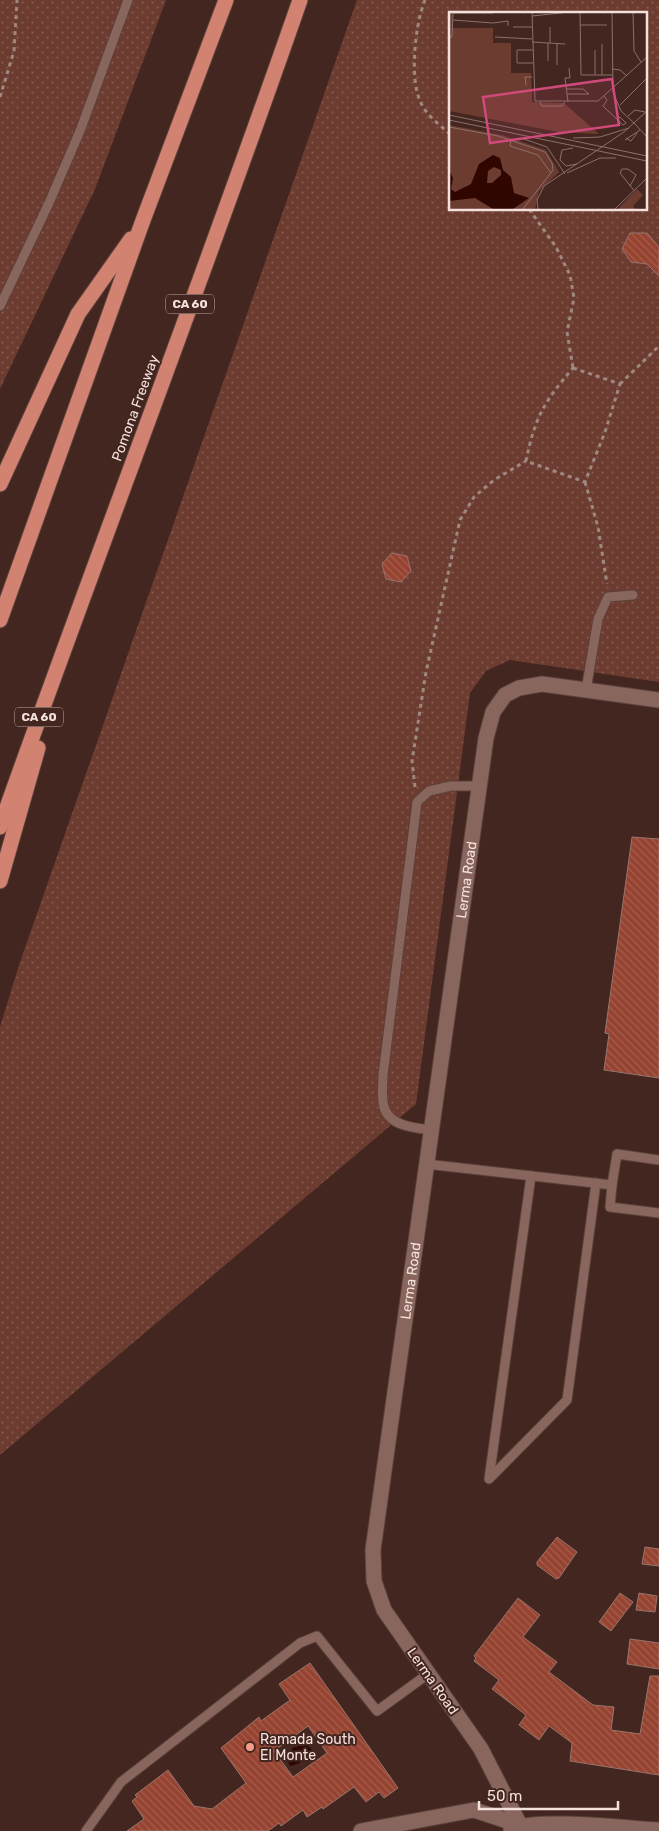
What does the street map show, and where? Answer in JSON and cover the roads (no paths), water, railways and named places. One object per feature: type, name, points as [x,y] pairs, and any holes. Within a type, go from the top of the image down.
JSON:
[{"type":"highway","points":[[0,620],[142,223],[226,0]]},
{"type":"highway","name":"Pomona Freeway","points":[[0,827],[78,608],[257,123],[300,0]]},
{"type":"highway","points":[[0,484],[78,314],[142,223]]},
{"type":"highway","points":[[0,881],[78,608]]},
{"type":"street","name":"Lerma Road","points":[[521,1828],[481,1749],[384,1610],[374,1581],[373,1550],[486,738],[493,712],[505,695],[519,688],[542,684],[586,690]]},
{"type":"street","points":[[586,690],[659,700]]},
{"type":"street","points":[[361,1831],[474,1810],[521,1828]]},
{"type":"street","points":[[505,1831],[553,1825],[659,1830]]},
{"type":"lane","points":[[0,306],[50,202],[76,140],[128,0]]},
{"type":"lane","points":[[586,690],[598,619],[608,597],[633,595]]},
{"type":"lane","points":[[431,1130],[412,1127],[394,1121],[384,1108],[382,1076],[417,802],[429,791],[451,786],[479,786]]},
{"type":"lane","points":[[659,1160],[617,1154],[610,1207],[659,1213]]},
{"type":"lane","points":[[426,1164],[612,1185]]},
{"type":"lane","points":[[531,1176],[489,1479],[567,1400],[596,1183]]},
{"type":"lane","points":[[89,1830],[121,1782],[300,1643],[317,1636],[377,1711],[428,1674]]},
{"type":"water","points":[[304,1742],[312,1750],[303,1761],[290,1766],[285,1756],[294,1747]]},
{"type":"place","name":"Ramada South El Monte","points":[[250,1747]]}]
